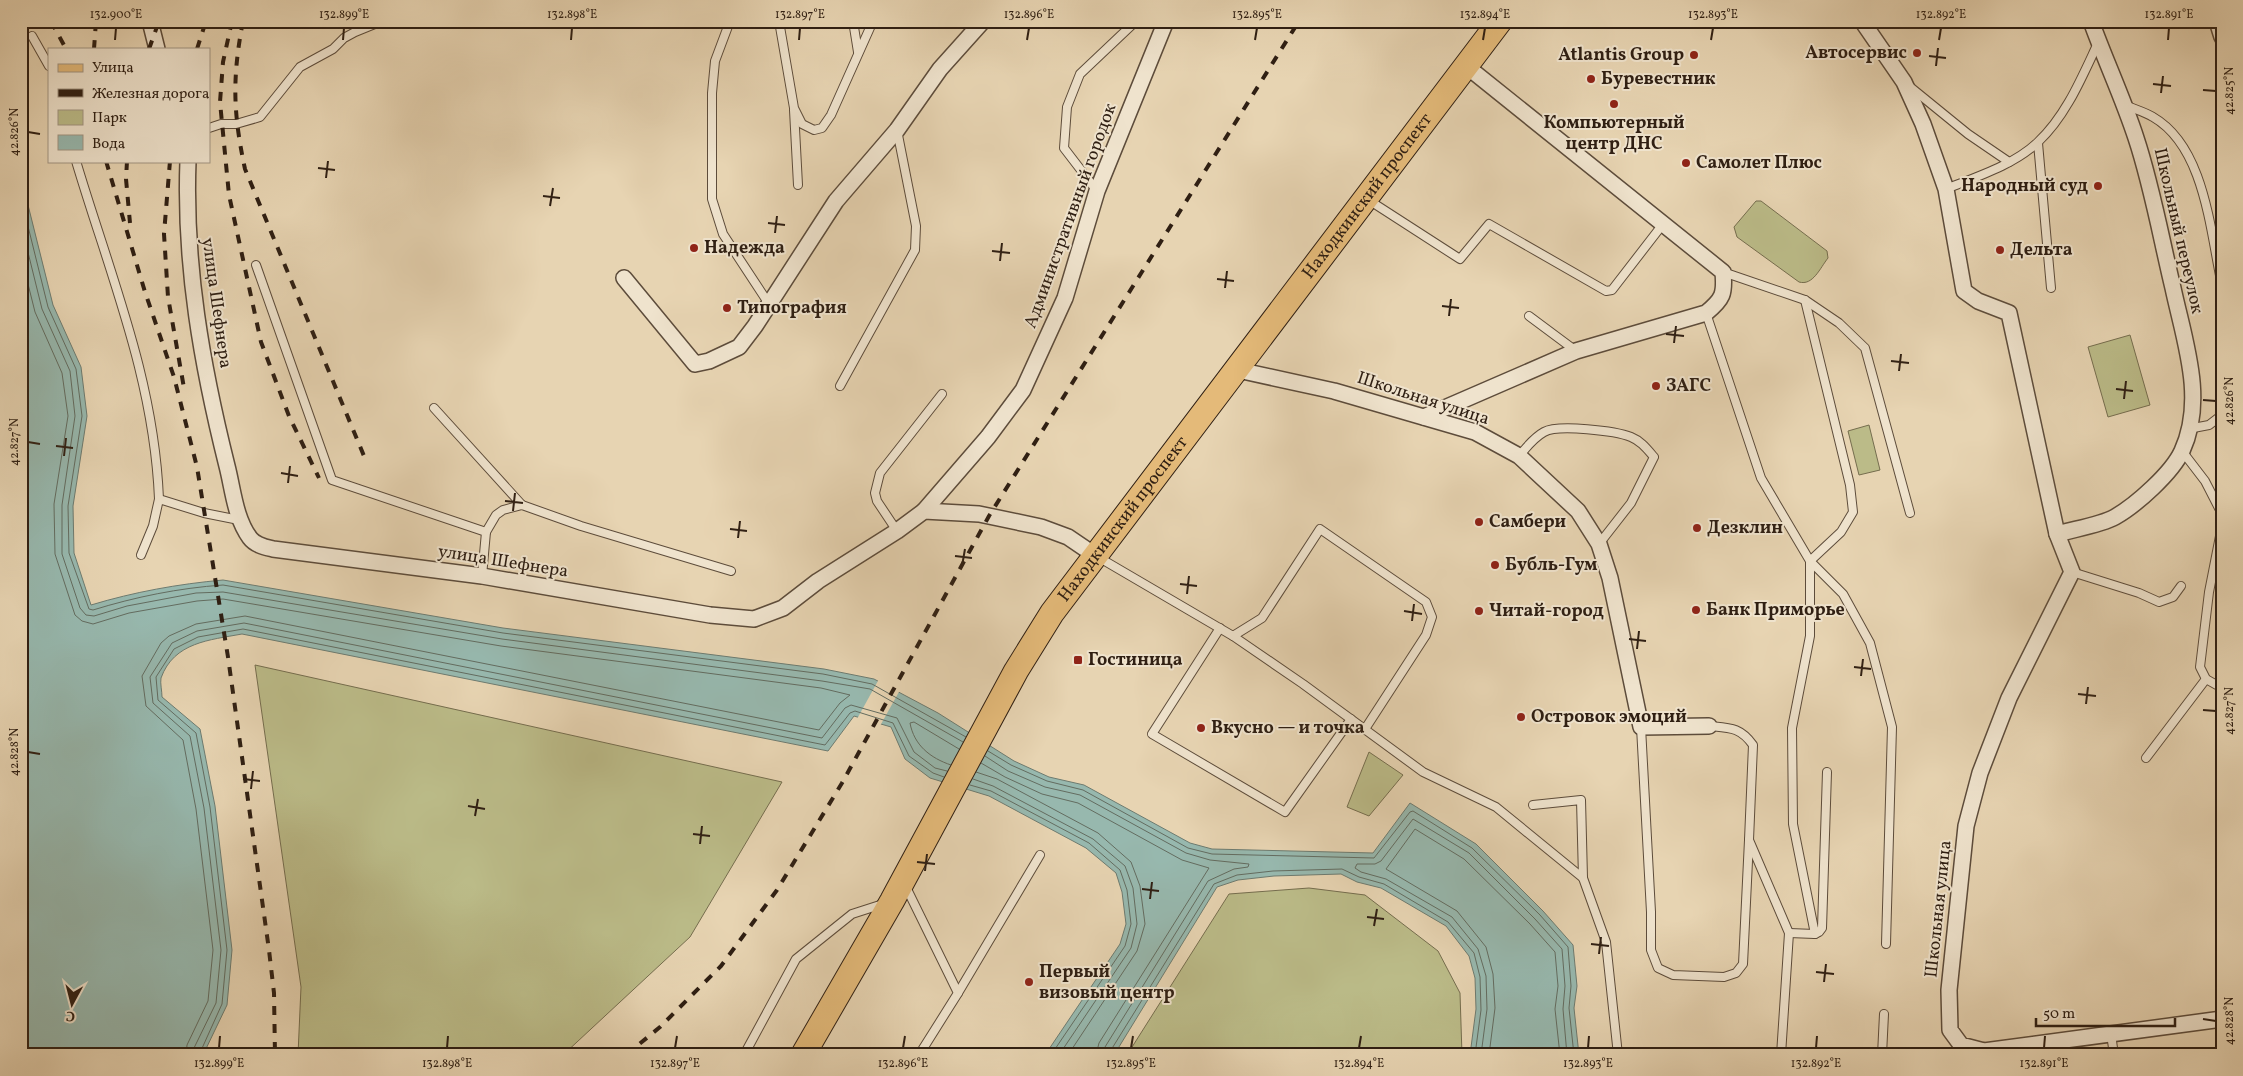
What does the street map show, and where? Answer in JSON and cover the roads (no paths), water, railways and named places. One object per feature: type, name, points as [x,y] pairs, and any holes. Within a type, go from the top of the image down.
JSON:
[{"type":"main road","name":"Находкинский проспект","points":[[803,1055],[897,891],[1020,663],[1052,613],[1238,370],[1465,65],[1500,21]]},
{"type":"street","points":[[150,21],[157,48]]},
{"type":"street","points":[[624,278],[694,364],[709,361],[739,347],[836,201],[897,130],[940,69],[982,21]]},
{"type":"street","name":"Административный городок","points":[[924,511],[988,437],[1023,390],[1065,298],[1097,191],[1166,21]]},
{"type":"street","points":[[1862,21],[1904,82],[1923,124],[1946,189],[1964,291],[1978,301],[2009,312],[2057,534],[2072,572]]},
{"type":"street","name":"Школьный переулок","points":[[2057,534],[2114,517],[2134,502],[2169,470],[2182,451],[2193,397],[2190,365],[2148,181],[2136,138],[2091,21]]},
{"type":"street","points":[[2217,21],[2222,37]]},
{"type":"street","points":[[1424,417],[1576,351],[1706,312],[1720,301],[1725,288],[1723,272],[1465,65]]},
{"type":"street","name":"улица Шефнера","points":[[188,162],[188,244],[196,319],[216,421],[240,520],[251,539],[260,545],[273,549],[482,576],[729,618],[754,619],[783,608],[818,581],[897,531],[924,511]]},
{"type":"street","name":"Школьная улица","points":[[1238,370],[1334,391],[1475,432],[1519,456],[1578,511],[1599,544],[1610,578],[1641,727]]},
{"type":"street","points":[[924,511],[979,514],[1041,527],[1068,537],[1096,556]]},
{"type":"street","name":"Школьная улица","points":[[2072,572],[2009,698],[1980,773],[1966,826],[1949,990],[1950,1030],[1962,1050],[1984,1050],[2222,1019]]},
{"type":"street","points":[[1641,727],[1709,726]]},
{"type":"lane","points":[[210,128],[221,124],[236,124],[260,117],[300,67],[333,48],[344,38],[382,21]]},
{"type":"lane","points":[[730,21],[715,61],[712,93],[712,200],[723,234],[769,304]]},
{"type":"lane","points":[[779,21],[794,108],[798,185]]},
{"type":"lane","points":[[853,21],[858,52]]},
{"type":"lane","points":[[794,108],[802,124],[814,130],[822,128],[831,115],[872,21]]},
{"type":"lane","points":[[1097,191],[1064,148],[1067,107],[1080,74],[1136,21]]},
{"type":"lane","points":[[32,36],[48,64]]},
{"type":"lane","points":[[1946,189],[2009,162],[2038,143],[2060,116],[2099,42]]},
{"type":"lane","points":[[1904,82],[1968,134],[2009,162]]},
{"type":"lane","points":[[2123,104],[2153,116],[2166,126],[2183,144],[2199,177],[2222,285]]},
{"type":"lane","points":[[840,386],[915,250],[916,226],[897,130]]},
{"type":"lane","points":[[2038,143],[2051,288]]},
{"type":"lane","points":[[76,162],[119,290],[138,360],[156,444],[159,499],[153,526],[141,555]]},
{"type":"lane","points":[[1366,198],[1460,260],[1489,224],[1606,291],[1612,290],[1663,224]]},
{"type":"lane","points":[[256,265],[332,480],[486,532]]},
{"type":"lane","points":[[1723,272],[1805,300],[1839,323],[1865,348],[1910,513]]},
{"type":"lane","points":[[1805,300],[1850,486],[1852,512],[1841,532],[1810,561],[1810,636],[1792,728],[1793,824],[1815,934]]},
{"type":"lane","points":[[1706,312],[1761,478],[1810,561],[1843,594],[1870,643],[1892,728],[1886,944]]},
{"type":"lane","points":[[1529,316],[1576,351]]},
{"type":"lane","points":[[897,531],[877,501],[875,492],[880,473],[942,394]]},
{"type":"lane","points":[[434,408],[522,505],[581,526],[731,571]]},
{"type":"lane","points":[[2188,429],[2209,425],[2222,415]]},
{"type":"lane","points":[[1519,456],[1532,440],[1546,430],[1579,427],[1629,436],[1640,442],[1654,457],[1631,503],[1599,544]]},
{"type":"lane","points":[[2182,451],[2205,481],[2222,514]]},
{"type":"lane","points":[[159,499],[204,513],[240,520]]},
{"type":"lane","points":[[482,576],[486,532],[496,515],[503,510],[522,505]]},
{"type":"lane","points":[[2222,526],[2209,592],[2200,667],[2206,679],[2222,688]]},
{"type":"lane","points":[[1233,636],[1262,618],[1320,528],[1426,602],[1432,617],[1426,635],[1365,729]]},
{"type":"lane","points":[[1096,556],[1233,636],[1423,772],[1496,807],[1583,878]]},
{"type":"lane","points":[[2072,572],[2139,593],[2159,602],[2173,597],[2181,586]]},
{"type":"lane","points":[[1220,628],[1152,734],[1285,812],[1351,719]]},
{"type":"lane","points":[[2146,758],[2206,679]]},
{"type":"lane","points":[[1641,727],[1651,912],[1651,950],[1658,968],[1673,975],[1724,977],[1736,973],[1743,964],[1753,745],[1744,732],[1709,726]]},
{"type":"lane","points":[[1789,933],[1815,934],[1820,932],[1822,928],[1827,772]]},
{"type":"lane","points":[[1533,805],[1581,800],[1583,878],[1606,942],[1618,1055]]},
{"type":"lane","points":[[1749,840],[1789,933],[1781,1055]]},
{"type":"lane","points":[[919,1055],[1040,855]]},
{"type":"lane","points":[[744,1055],[796,959],[852,914],[897,891],[958,993]]},
{"type":"lane","points":[[1882,1055],[1884,1014]]},
{"type":"lane","points":[[2110,1034],[2114,1055]]},
{"type":"water","points":[[21,177],[53,305],[81,367],[87,416],[73,506],[74,553],[91,605],[156,589],[223,580],[503,628],[824,669],[874,679],[938,713],[1014,761],[1049,777],[1084,785],[1190,843],[1212,849],[1373,853],[1410,803],[1476,844],[1543,911],[1573,945],[1577,986],[1574,1008],[1579,1055],[1470,1055],[1476,1009],[1475,978],[1469,956],[1446,926],[1381,888],[1357,882],[1341,874],[1274,876],[1238,880],[1217,887],[1114,1055],[1045,1055],[1120,944],[1126,924],[1122,892],[1116,873],[1086,848],[989,796],[930,778],[905,759],[891,727],[854,716],[828,751],[242,634],[206,641],[184,650],[167,666],[161,678],[162,697],[200,729],[215,806],[232,950],[227,1005],[203,1055],[21,1055]]},
{"type":"railway","points":[[51,21],[65,48]]},
{"type":"railway","points":[[94,48],[96,21]]},
{"type":"railway","points":[[149,48],[159,21]]},
{"type":"railway","points":[[197,48],[206,21]]},
{"type":"railway","points":[[232,21],[223,62],[220,102],[229,195],[261,342],[289,416],[319,478]]},
{"type":"railway","points":[[243,21],[239,41],[235,95],[238,130],[245,169],[364,456]]},
{"type":"railway","points":[[626,1055],[660,1027],[721,966],[777,890],[842,783],[989,516],[1299,21]]},
{"type":"railway","points":[[106,162],[145,292],[174,377],[197,467],[228,657],[269,950],[274,993],[275,1055]]},
{"type":"railway","points":[[127,162],[126,179],[130,223]]},
{"type":"railway","points":[[170,162],[164,234],[168,297],[184,388]]},
{"type":"place","name":"Автосервис","points":[[1917,53]]},
{"type":"place","name":"Atlantis Group","points":[[1694,55]]},
{"type":"place","name":"Буревестник","points":[[1591,79]]},
{"type":"place","name":"Компьютерный центр ДНС","points":[[1614,104]]},
{"type":"place","name":"Самолет Плюс","points":[[1686,163]]},
{"type":"place","name":"Народный суд","points":[[2098,186]]},
{"type":"place","name":"Надежда","points":[[694,248]]},
{"type":"place","name":"Дельта","points":[[2000,250]]},
{"type":"place","name":"Типография","points":[[727,308]]},
{"type":"place","name":"ЗАГС","points":[[1656,386]]},
{"type":"place","name":"Самбери","points":[[1479,522]]},
{"type":"place","name":"Дезклин","points":[[1697,528]]},
{"type":"place","name":"Бубль-Гум","points":[[1495,565]]},
{"type":"place","name":"Банк Приморье","points":[[1696,610]]},
{"type":"place","name":"Читай-город","points":[[1479,611]]},
{"type":"place","name":"Гостиница","points":[[1078,660]]},
{"type":"place","name":"Островок эмоций","points":[[1521,717]]},
{"type":"place","name":"Вкусно — и точка","points":[[1201,728]]},
{"type":"place","name":"Первый визовый центр","points":[[1029,982]]}]
